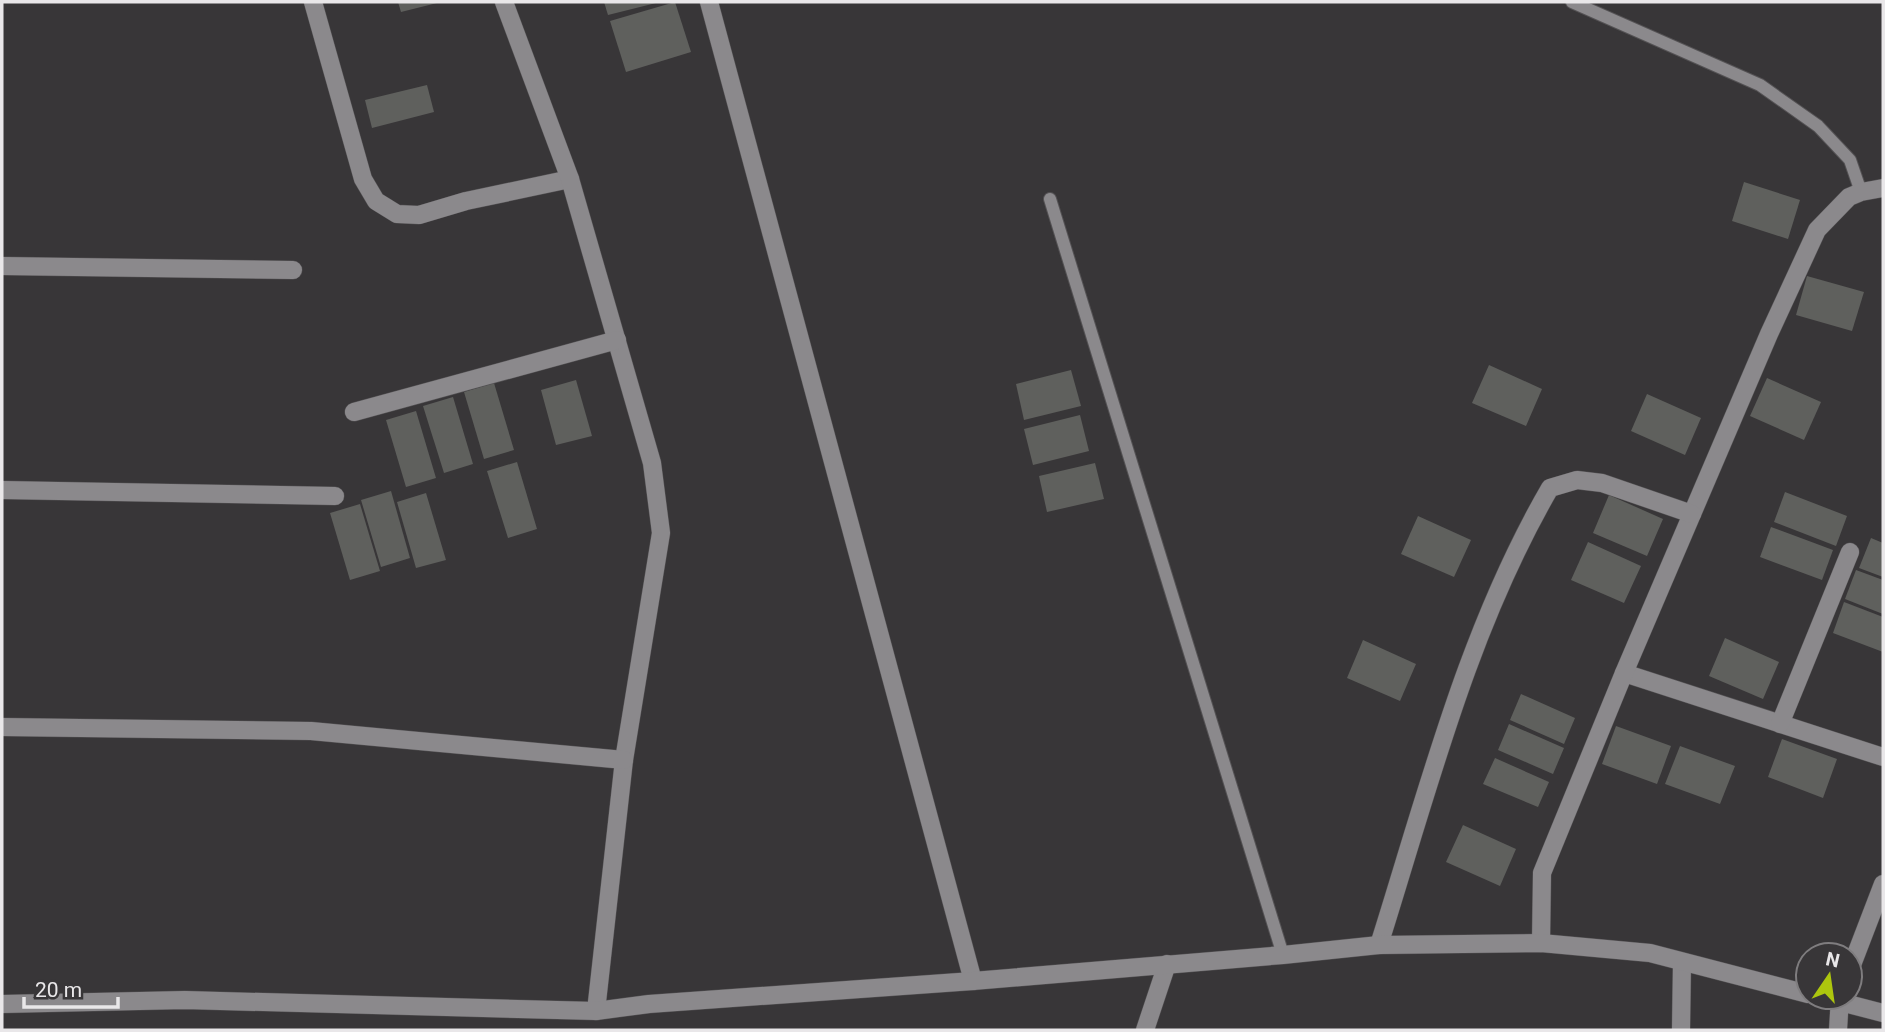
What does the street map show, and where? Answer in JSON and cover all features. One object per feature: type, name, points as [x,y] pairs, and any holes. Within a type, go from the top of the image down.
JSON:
[{"type":"street","points":[[313,2],[363,179],[376,201],[397,214],[419,215],[466,201],[570,179]]},
{"type":"street","points":[[504,2],[570,179],[652,463],[661,533],[624,760],[596,1011]]},
{"type":"street","points":[[709,2],[973,981]]},
{"type":"street","points":[[1541,943],[1542,873],[1769,334],[1818,230],[1849,197],[1861,191],[1883,188]]},
{"type":"street","points":[[2,266],[293,270]]},
{"type":"street","points":[[355,412],[617,341]]},
{"type":"street","points":[[1380,945],[1466,667],[1529,523],[1550,488],[1577,480],[1602,483],[1692,514]]},
{"type":"street","points":[[2,490],[335,496]]},
{"type":"street","points":[[1780,724],[1850,552]]},
{"type":"street","points":[[1624,673],[1883,757]]},
{"type":"street","points":[[2,727],[311,731],[624,760]]},
{"type":"street","points":[[1861,941],[1883,884]]},
{"type":"street","points":[[2,1004],[185,1000],[596,1011],[649,1004],[973,981],[1380,945],[1541,943],[1650,953],[1794,990]]},
{"type":"street","points":[[1681,1030],[1682,961]]},
{"type":"street","points":[[1145,1030],[1167,964]]},
{"type":"street","points":[[1864,1007],[1883,1013]]},
{"type":"street","points":[[1835,1011],[1838,1030]]},
{"type":"lane","points":[[1572,2],[1760,85],[1818,126],[1850,160],[1861,191]]},
{"type":"lane","points":[[1049,199],[1283,955]]},
{"type":"building","points":[[398,2],[437,2],[437,3],[401,12]]},
{"type":"building","points":[[604,2],[656,2],[656,3],[608,15]]},
{"type":"building","points":[[675,2],[691,52],[626,72],[610,21]]},
{"type":"building","points":[[427,85],[434,112],[372,128],[365,100]]},
{"type":"building","points":[[1744,182],[1800,200],[1788,239],[1732,221]]},
{"type":"building","points":[[1807,276],[1864,292],[1852,331],[1796,315]]},
{"type":"building","points":[[1489,365],[1542,389],[1526,426],[1472,403]]},
{"type":"building","points":[[1071,370],[1081,406],[1024,420],[1016,384]]},
{"type":"building","points":[[1767,378],[1821,402],[1804,440],[1750,416]]},
{"type":"building","points":[[576,380],[592,436],[556,445],[541,390]]},
{"type":"building","points":[[494,383],[514,450],[484,459],[464,392]]},
{"type":"building","points":[[1647,394],[1701,418],[1685,455],[1631,431]]},
{"type":"building","points":[[453,397],[473,464],[444,473],[423,406]]},
{"type":"building","points":[[416,411],[436,478],[406,487],[386,420]]},
{"type":"building","points":[[1080,415],[1089,451],[1033,465],[1024,429]]},
{"type":"building","points":[[517,462],[537,529],[508,538],[487,471]]},
{"type":"building","points":[[1095,463],[1104,499],[1047,512],[1039,476]]},
{"type":"building","points":[[391,491],[410,558],[381,567],[361,500]]},
{"type":"building","points":[[1785,492],[1847,516],[1836,546],[1774,522]]},
{"type":"building","points":[[426,493],[446,560],[416,568],[397,502]]},
{"type":"building","points":[[1609,495],[1663,519],[1647,556],[1593,533]]},
{"type":"building","points":[[360,504],[380,571],[350,580],[330,513]]},
{"type":"building","points":[[1418,516],[1471,540],[1454,577],[1401,554]]},
{"type":"building","points":[[1771,527],[1833,550],[1822,580],[1760,557]]},
{"type":"building","points":[[1871,538],[1883,543],[1883,577],[1859,568]]},
{"type":"building","points":[[1588,542],[1641,566],[1624,603],[1571,580]]},
{"type":"building","points":[[1856,570],[1883,580],[1883,614],[1845,599]]},
{"type":"building","points":[[1844,602],[1883,617],[1883,652],[1833,633]]},
{"type":"building","points":[[1725,638],[1779,662],[1763,699],[1709,676]]},
{"type":"building","points":[[1363,640],[1416,664],[1400,701],[1347,678]]},
{"type":"building","points":[[1521,694],[1575,718],[1564,744],[1510,720]]},
{"type":"building","points":[[1509,724],[1564,748],[1553,774],[1498,750]]},
{"type":"building","points":[[1616,726],[1671,746],[1657,784],[1602,764]]},
{"type":"building","points":[[1782,739],[1837,759],[1823,798],[1768,777]]},
{"type":"building","points":[[1680,746],[1735,766],[1720,804],[1665,784]]},
{"type":"building","points":[[1495,758],[1549,782],[1538,807],[1483,784]]},
{"type":"building","points":[[1463,825],[1516,849],[1500,886],[1446,862]]}]
